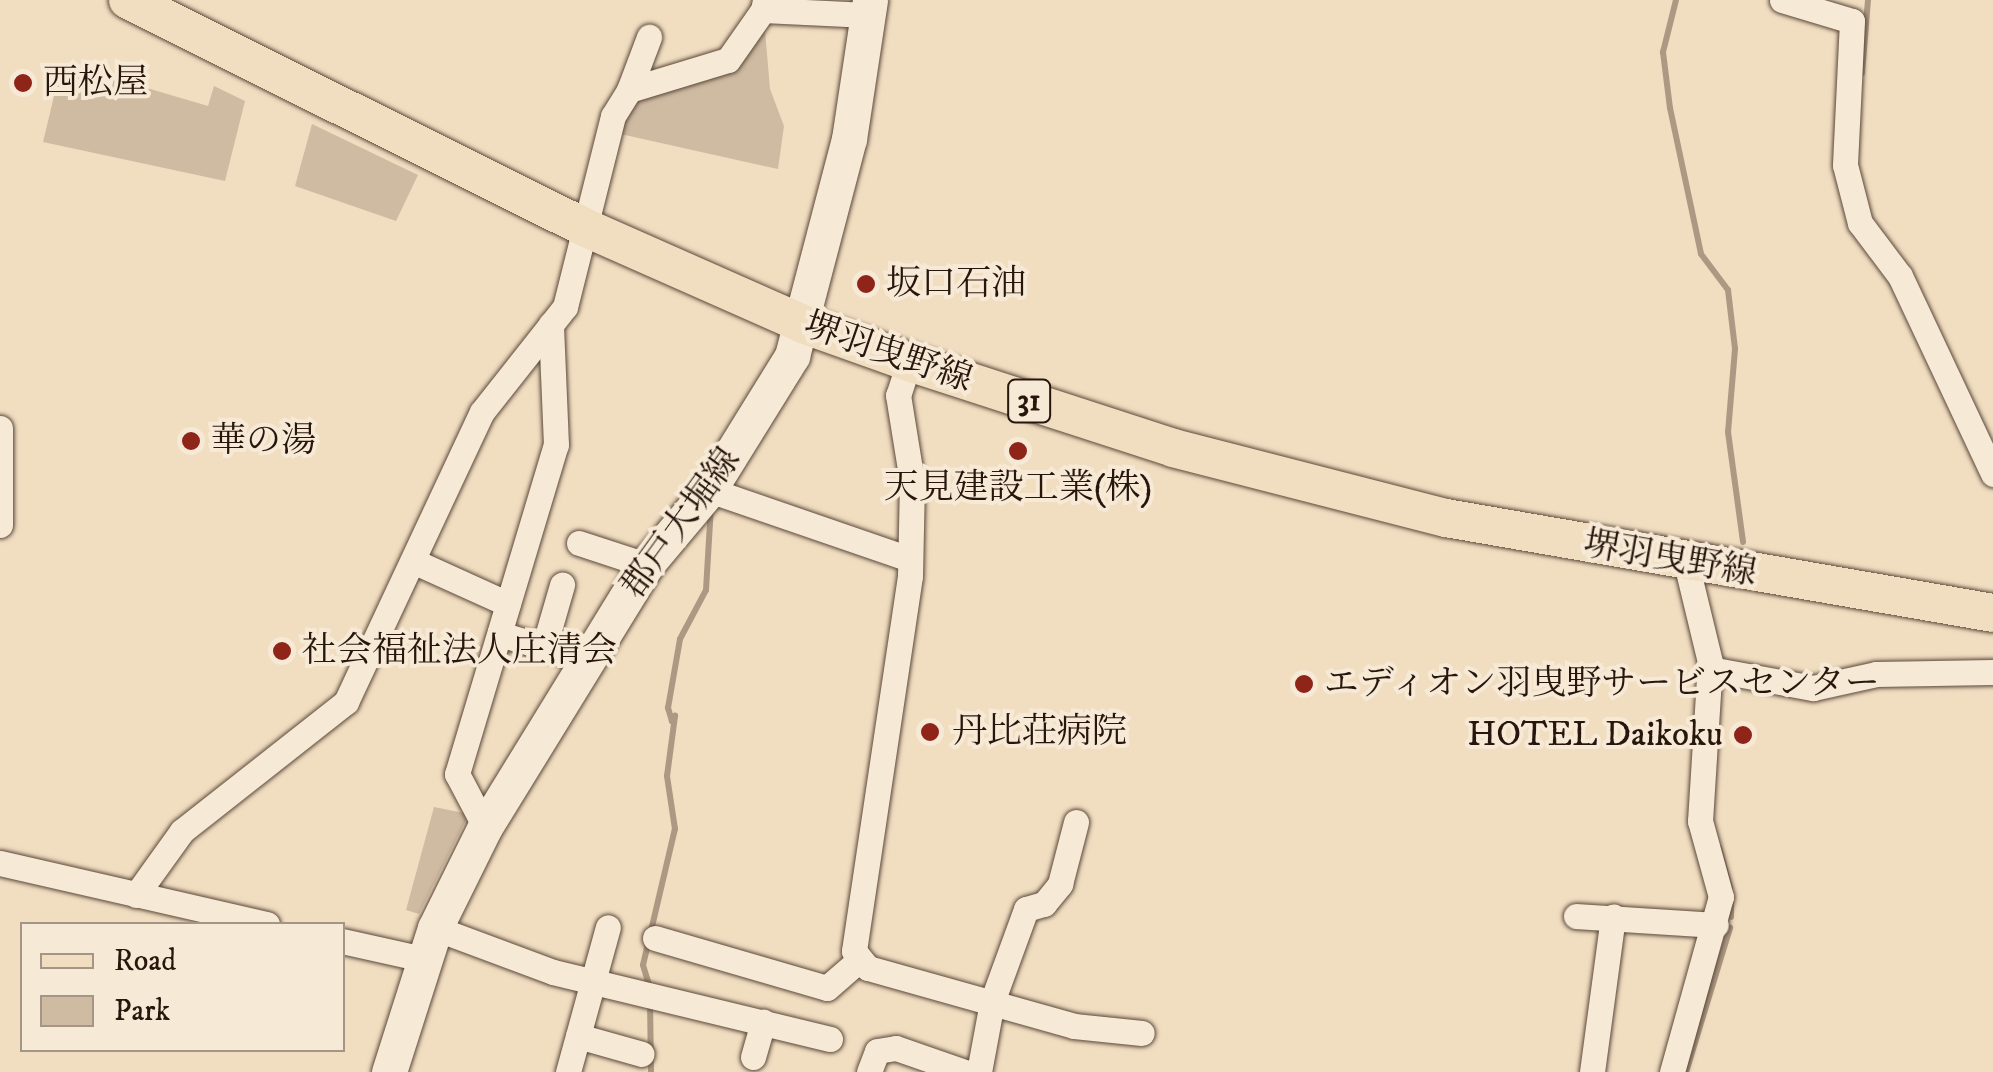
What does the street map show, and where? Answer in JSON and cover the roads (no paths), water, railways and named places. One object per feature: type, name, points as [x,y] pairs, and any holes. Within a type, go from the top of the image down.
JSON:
[{"type":"main road","name":"堺羽曳野線","points":[[128,0],[584,226],[805,325],[909,362],[1288,480],[1446,518],[1993,613]]},
{"type":"main road","name":"郡戸大堀線","points":[[389,1072],[429,944],[485,827],[646,565],[709,490],[792,356],[805,325],[849,138],[869,8]]},
{"type":"street","points":[[1782,0],[1852,21],[1845,164],[1860,223],[1900,276],[1993,474]]},
{"type":"street","points":[[630,90],[728,60],[764,5],[869,8]]},
{"type":"street","points":[[136,896],[182,832],[346,702],[482,412],[565,306],[614,116],[630,90],[649,36]]},
{"type":"street","points":[[485,827],[457,774],[556,445],[550,324]]},
{"type":"street","points":[[858,961],[854,951],[910,576],[906,558],[912,481],[898,395],[909,362]]},
{"type":"street","points":[[0,428],[0,525]]},
{"type":"street","points":[[709,490],[906,558]]},
{"type":"street","points":[[579,544],[646,565]]},
{"type":"street","points":[[413,561],[508,604]]},
{"type":"street","points":[[1672,1072],[1716,925],[1719,879],[1700,812],[1710,669],[1686,562]]},
{"type":"street","points":[[544,647],[562,585]]},
{"type":"street","points":[[500,634],[570,654],[584,667]]},
{"type":"street","points":[[1710,669],[1812,688],[1876,674],[1993,672]]},
{"type":"street","points":[[979,1072],[992,1002],[1026,910],[1044,904],[1060,884],[1076,822]]},
{"type":"street","points":[[0,864],[258,922]]},
{"type":"street","points":[[1576,916],[1716,925]]},
{"type":"street","points":[[1592,1072],[1613,916]]},
{"type":"street","points":[[568,1072],[608,927]]},
{"type":"street","points":[[655,938],[826,988],[858,961]]},
{"type":"street","points":[[345,942],[429,944],[830,1040]]},
{"type":"street","points":[[858,961],[1074,1026],[1142,1033]]},
{"type":"street","points":[[753,1057],[763,1021]]},
{"type":"street","points":[[578,1036],[642,1054]]},
{"type":"street","points":[[869,1052],[896,1048],[965,1072]]},
{"type":"waterway","points":[[1676,0],[1663,52],[1670,108],[1701,254],[1728,290],[1735,349],[1728,432],[1743,542]]},
{"type":"waterway","points":[[1862,73],[1868,0]]},
{"type":"waterway","points":[[650,988],[643,965],[675,829],[667,776],[675,716],[672,721],[668,708],[680,639],[706,590],[711,506]]},
{"type":"waterway","points":[[1719,848],[1730,888]]},
{"type":"waterway","points":[[1731,901],[1731,917]]},
{"type":"waterway","points":[[1686,1072],[1730,928]]},
{"type":"waterway","points":[[650,1000],[651,1072]]},
{"type":"place","name":"西松屋","points":[[23,83]]},
{"type":"place","name":"坂口石油","points":[[866,284]]},
{"type":"place","name":"華の湯","points":[[191,441]]},
{"type":"place","name":"天見建設工業(株)","points":[[1018,451]]},
{"type":"place","name":"社会福祉法人庄清会","points":[[282,651]]},
{"type":"place","name":"エディオン羽曳野サービスセンター","points":[[1304,684]]},
{"type":"place","name":"丹比荘病院","points":[[930,732]]},
{"type":"place","name":"HOTEL Daikoku","points":[[1743,735]]}]
